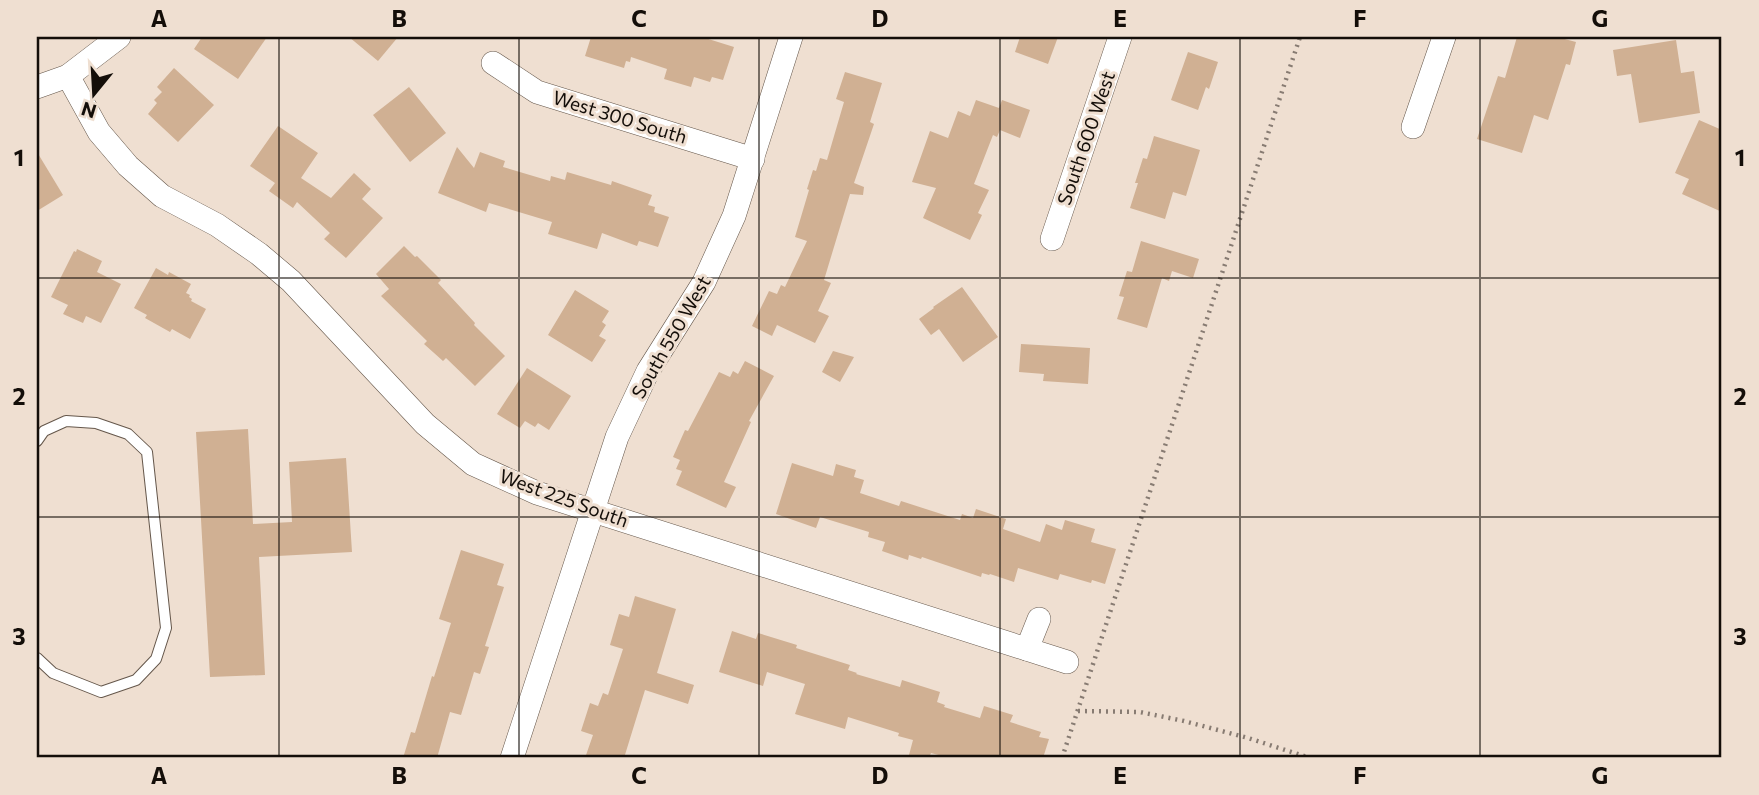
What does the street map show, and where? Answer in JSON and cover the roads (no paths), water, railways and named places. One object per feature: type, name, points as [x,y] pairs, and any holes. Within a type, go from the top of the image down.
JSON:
[{"type":"street","points":[[37,87],[68,76],[118,37]]},
{"type":"street","name":"South 550 West","points":[[512,758],[617,437],[648,371],[704,282],[734,216],[791,37]]},
{"type":"street","name":"South 600 West","points":[[1052,239],[1120,37]]},
{"type":"street","points":[[1413,127],[1444,37]]},
{"type":"street","name":"West 300 South","points":[[493,63],[537,92],[753,159]]},
{"type":"street","name":"West 225 South","points":[[68,76],[99,132],[128,166],[162,195],[217,225],[259,254],[291,281],[425,424],[473,464],[537,493],[1068,662]]},
{"type":"street","points":[[1027,649],[1039,619]]},
{"type":"lane","points":[[37,441],[44,430],[66,421],[96,423],[128,434],[147,452],[166,628],[156,659],[136,680],[101,692],[53,673],[37,658]]}]
